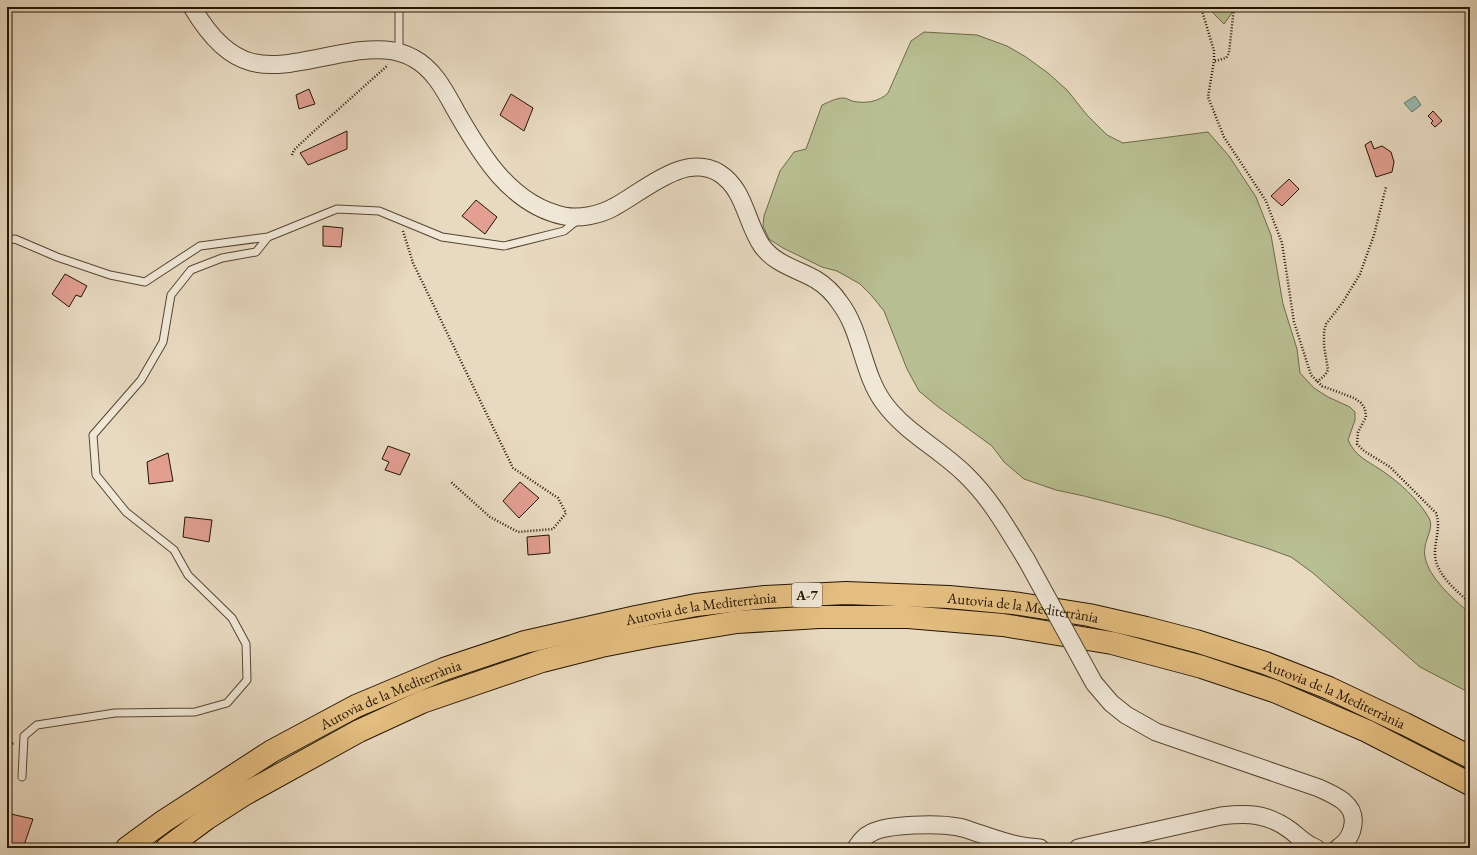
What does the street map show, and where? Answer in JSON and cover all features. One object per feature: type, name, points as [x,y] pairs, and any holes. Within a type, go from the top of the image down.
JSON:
[{"type":"highway","name":"Autovia de la Mediterrània","points":[[127,848],[164,821],[272,751],[356,706],[444,669],[525,642],[636,616],[765,597],[846,593],[949,597],[1013,603],[1089,615],[1182,638],[1265,663],[1329,688],[1470,757]]},
{"type":"highway","name":"Autovia de la Mediterrània","points":[[175,842],[245,794],[294,766],[359,732],[422,702],[542,662],[601,646],[737,622],[819,617],[908,617],[1003,625],[1112,643],[1202,667],[1274,692],[1367,731],[1470,784]]},
{"type":"street","points":[[192,7],[206,29],[229,51],[242,59],[258,64],[274,65],[294,63],[371,49],[398,52],[412,58],[426,67],[438,80],[475,143],[496,171],[519,195],[534,205],[551,212],[567,216],[582,217],[612,208],[657,180],[685,169],[710,169],[721,174],[731,183],[737,193],[763,248],[772,257],[815,279],[829,290],[847,312],[875,389],[884,403],[914,434],[951,461],[984,493],[1026,559],[1094,683],[1111,704],[1126,715],[1156,732],[1319,788],[1342,801],[1351,809],[1354,817],[1350,838],[1338,848]]},
{"type":"street","points":[[1078,848],[1221,816],[1254,814],[1269,818],[1284,826],[1316,848]]},
{"type":"street","points":[[856,848],[864,838],[876,830],[924,824],[942,824],[959,827],[1023,847],[1040,848]]},
{"type":"lane","points":[[398,52],[399,7]]},
{"type":"lane","points":[[7,240],[15,239],[57,257],[110,276],[145,282],[200,246],[268,237],[337,208],[380,211],[442,237],[504,246],[564,231],[582,217]]},
{"type":"lane","points":[[22,777],[24,736],[37,725],[115,713],[195,712],[227,703],[247,680],[246,644],[232,618],[188,575],[174,550],[126,512],[96,476],[93,435],[141,380],[163,342],[171,296],[191,270],[222,258],[256,252],[268,237]]},
{"type":"path","points":[[1201,7],[1214,51],[1214,61],[1208,97],[1224,137],[1266,201],[1282,243],[1294,322],[1311,375],[1322,386],[1354,398],[1365,409],[1366,417],[1358,432],[1357,444],[1364,451],[1390,467],[1436,513],[1438,527],[1435,554],[1438,565],[1449,583],[1470,603]]},
{"type":"path","points":[[1214,61],[1226,58],[1229,53],[1234,7]]},
{"type":"path","points":[[292,155],[294,150],[385,68],[398,52]]},
{"type":"path","points":[[1317,382],[1328,370],[1324,346],[1324,331],[1326,324],[1346,298],[1360,274],[1374,235],[1386,187]]},
{"type":"path","points":[[399,219],[413,263],[513,468],[558,498],[566,513],[553,529],[518,532],[490,517],[451,482]]},
{"type":"green space","points":[[1207,7],[1236,7],[1224,24]]},
{"type":"green space","points":[[924,32],[977,35],[1007,46],[1026,57],[1048,73],[1067,90],[1087,115],[1107,135],[1123,143],[1208,132],[1229,156],[1256,197],[1271,235],[1283,304],[1297,349],[1300,373],[1314,388],[1328,397],[1350,407],[1355,412],[1355,420],[1348,440],[1351,446],[1362,458],[1388,475],[1408,491],[1429,518],[1431,525],[1425,547],[1425,556],[1428,566],[1447,593],[1470,613],[1470,693],[1420,667],[1313,573],[1291,557],[1166,517],[1056,490],[1024,479],[1004,462],[992,446],[919,391],[907,369],[884,311],[860,284],[837,271],[822,267],[783,248],[769,239],[763,226],[764,216],[780,171],[794,152],[806,149],[822,105],[840,98],[846,98],[857,102],[867,102],[884,96],[888,93],[911,41]]},
{"type":"water","points":[[1415,96],[1421,105],[1412,112],[1404,103]]},
{"type":"building","points":[[309,89],[315,104],[299,109],[296,95]]},
{"type":"building","points":[[511,94],[533,108],[524,131],[500,115]]},
{"type":"building","points":[[1433,111],[1442,121],[1435,127],[1431,123],[1433,121],[1428,116]]},
{"type":"building","points":[[347,131],[347,149],[308,165],[300,153]]},
{"type":"building","points":[[1371,141],[1374,149],[1382,146],[1391,152],[1394,162],[1392,172],[1376,177],[1365,145]]},
{"type":"building","points":[[1289,179],[1299,189],[1282,206],[1271,196]]},
{"type":"building","points":[[476,200],[497,217],[485,234],[462,216]]},
{"type":"building","points":[[323,226],[343,228],[341,247],[323,246]]},
{"type":"building","points":[[65,274],[87,286],[81,297],[76,295],[69,307],[52,294]]},
{"type":"building","points":[[388,446],[410,454],[400,475],[385,470],[389,462],[382,459]]},
{"type":"building","points":[[168,453],[173,481],[149,484],[147,462]]},
{"type":"building","points":[[520,482],[539,498],[519,518],[503,501]]},
{"type":"building","points":[[185,517],[212,520],[209,542],[183,537]]},
{"type":"building","points":[[549,535],[550,553],[528,555],[527,537]]},
{"type":"building","points":[[11,814],[33,819],[23,848],[7,848],[7,821]]}]
